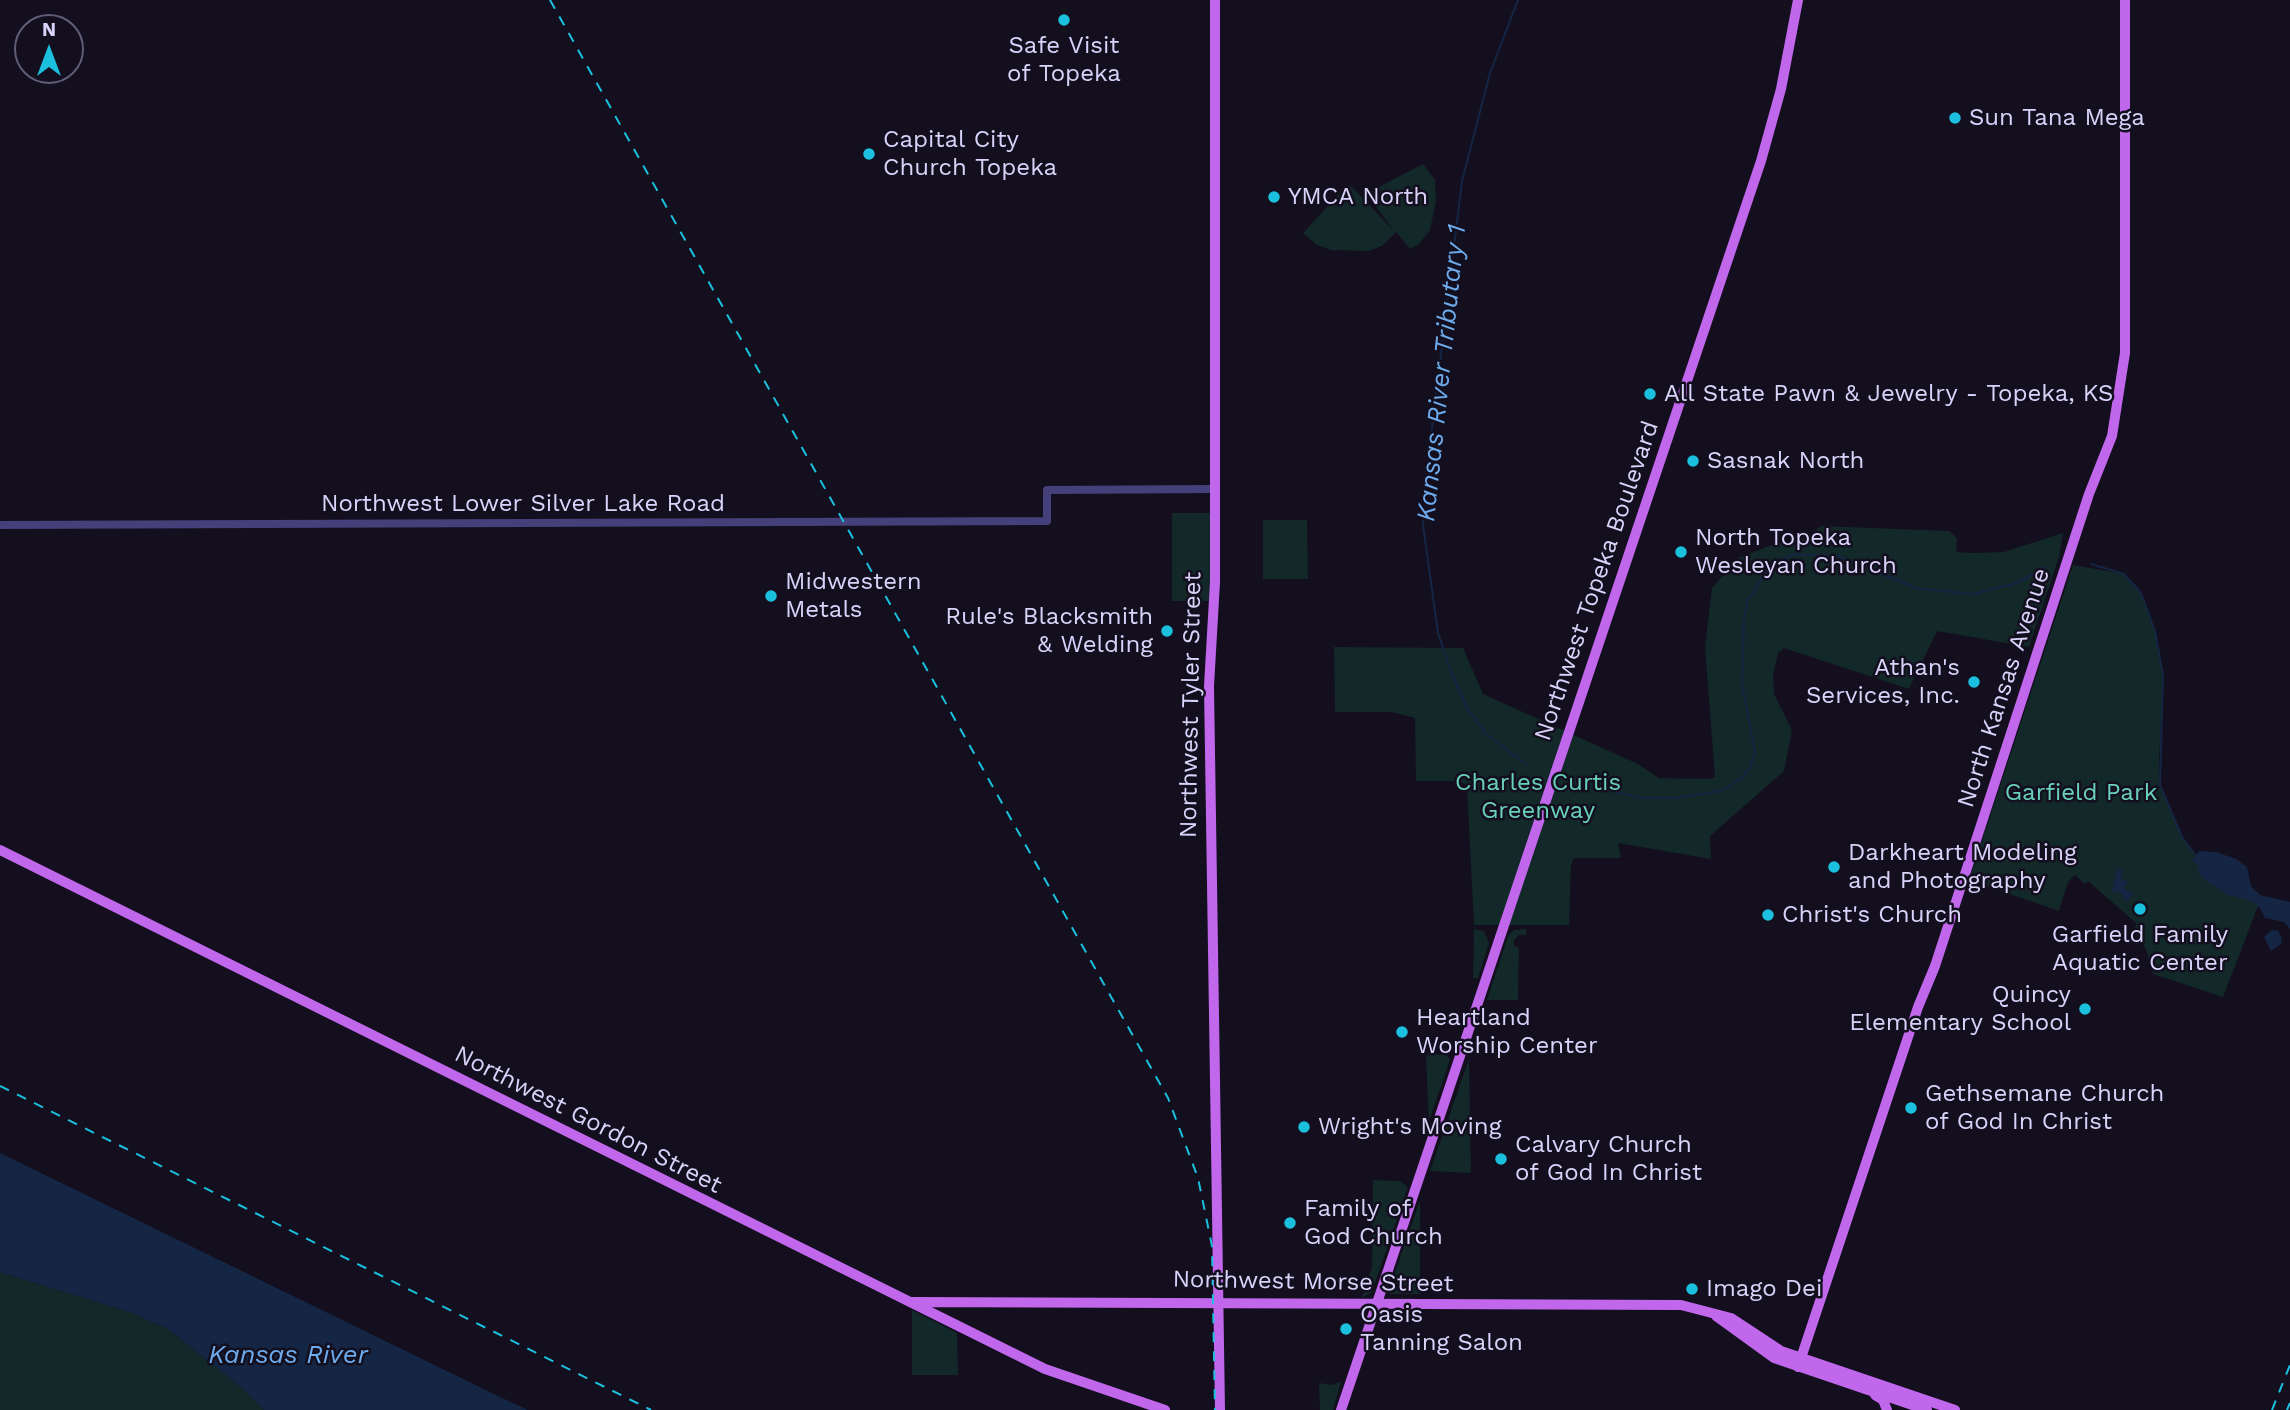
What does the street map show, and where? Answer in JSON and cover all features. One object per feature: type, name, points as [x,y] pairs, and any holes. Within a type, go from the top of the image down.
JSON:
[{"type":"main road","name":"Northwest Tyler Street","points":[[1215,0],[1214,623],[1209,695],[1220,1410]]},
{"type":"main road","name":"Northwest Topeka Boulevard","points":[[1341,1410],[1760,161],[1781,89],[1798,0]]},
{"type":"main road","name":"North Kansas Avenue","points":[[1800,1363],[1918,1007],[1936,966],[2089,494],[2112,436],[2125,353],[2125,0]]},
{"type":"main road","name":"Northwest Gordon Street","points":[[0,850],[1052,1372],[1165,1410]]},
{"type":"main road","name":"Northwest Morse Street","points":[[909,1302],[1668,1305],[1731,1318],[1800,1363]]},
{"type":"main road","points":[[1800,1363],[1881,1398],[1887,1410]]},
{"type":"main road","points":[[1800,1363],[1898,1401],[1955,1410]]},
{"type":"main road","points":[[1850,1385],[1927,1410]]},
{"type":"street","name":"Northwest Lower Silver Lake Road","points":[[0,525],[1047,521],[1047,490],[1214,489]]},
{"type":"green space","points":[[1423,164],[1435,180],[1436,201],[1430,230],[1419,244],[1410,249],[1396,232],[1382,246],[1369,251],[1331,250],[1317,245],[1303,233],[1347,185],[1394,231],[1369,197],[1369,192]]},
{"type":"green space","points":[[1172,513],[1212,513],[1212,601],[1172,601]]},
{"type":"green space","points":[[1263,520],[1307,520],[1308,579],[1263,579]]},
{"type":"green space","name":"Charles Curtis Greenway","points":[[1821,526],[1949,531],[1957,538],[1956,552],[1971,553],[2004,552],[2063,533],[2059,557],[2029,647],[1937,631],[1909,689],[1784,648],[1778,653],[1773,675],[1774,694],[1792,730],[1784,771],[1710,836],[1711,859],[1618,843],[1621,858],[1574,858],[1571,865],[1569,925],[1474,925],[1467,785],[1458,781],[1416,781],[1415,718],[1392,712],[1335,712],[1334,647],[1463,648],[1483,694],[1638,764],[1659,778],[1709,779],[1715,777],[1705,647],[1712,588],[1738,558],[1772,545],[1805,538]]},
{"type":"green space","name":"Garfield Park","points":[[2073,565],[2124,574],[2141,593],[2155,631],[2163,675],[2159,762],[2160,785],[2167,804],[2182,837],[2196,856],[2253,898],[2258,906],[2223,997],[2153,974],[2146,949],[2133,930],[2137,924],[2088,881],[2085,884],[2075,875],[2068,882],[2059,911],[1969,880]]},
{"type":"green space","points":[[1474,929],[1484,931],[1489,943],[1478,978],[1473,978]]},
{"type":"green space","points":[[1526,929],[1526,935],[1519,935],[1514,940],[1514,946],[1519,948],[1518,1000],[1487,1000],[1508,936],[1514,930]]},
{"type":"green space","points":[[1447,1055],[1450,1060],[1429,1121],[1426,1056]]},
{"type":"green space","points":[[1469,1059],[1471,1173],[1430,1171]]},
{"type":"green space","points":[[1373,1180],[1400,1181],[1408,1187],[1372,1292],[1362,1298],[1372,1267]]},
{"type":"green space","points":[[1420,1200],[1420,1294],[1389,1294],[1392,1281]]},
{"type":"green space","points":[[0,1272],[132,1313],[168,1329],[246,1391],[264,1410],[0,1410]]},
{"type":"green space","points":[[912,1310],[957,1333],[958,1375],[912,1375]]},
{"type":"green space","points":[[1341,1381],[1333,1410],[1320,1410],[1319,1383],[1332,1385]]},
{"type":"water","points":[[2199,851],[2216,852],[2236,859],[2247,867],[2251,886],[2260,895],[2290,902],[2290,929],[2284,922],[2265,918],[2260,908],[2252,901],[2227,895],[2204,879],[2198,872],[2198,864],[2192,861]]},
{"type":"water","points":[[2117,869],[2122,869],[2121,881],[2126,880],[2128,883],[2123,888],[2134,893],[2127,902],[2120,892],[2112,892]]},
{"type":"water","points":[[2272,930],[2278,931],[2282,938],[2281,944],[2271,951],[2264,937]]},
{"type":"water","name":"Kansas River","points":[[0,1153],[528,1410],[264,1410],[246,1391],[168,1329],[132,1313],[0,1272]]},
{"type":"waterway","name":"Kansas River Tributary 1","points":[[1518,0],[1490,73],[1462,181],[1423,525],[1438,633],[1451,672],[1466,706],[1485,733],[1527,765]]},
{"type":"waterway","points":[[1581,784],[1642,798],[1675,798],[1721,791],[1740,780],[1750,768],[1755,752],[1742,684],[1744,619],[1748,600],[1765,573],[1779,561],[1794,554],[1838,556],[1916,588],[1973,594],[2017,583],[2046,567]]},
{"type":"waterway","name":"Kansas River Tributary 1","points":[[2091,564],[2124,574],[2141,593],[2155,631],[2163,675],[2160,785],[2182,837],[2197,857]]},
{"type":"railway","points":[[550,0],[1168,1098],[1198,1178],[1212,1246],[1215,1410]]},
{"type":"railway","points":[[0,1086],[651,1410]]},
{"type":"railway","points":[[2272,1410],[2290,1365]]},
{"type":"railway","points":[[2287,1410],[2290,1403]]},
{"type":"place","name":"Safe Visit of Topeka","points":[[1064,20]]},
{"type":"place","name":"Sun Tana Mega","points":[[1955,118]]},
{"type":"place","name":"Capital City Church Topeka","points":[[869,154]]},
{"type":"place","name":"YMCA North","points":[[1274,197]]},
{"type":"place","name":"All State Pawn & Jewelry - Topeka, KS","points":[[1650,394]]},
{"type":"place","name":"Sasnak North","points":[[1693,461]]},
{"type":"place","name":"North Topeka Wesleyan Church","points":[[1681,552]]},
{"type":"place","name":"Midwestern Metals","points":[[771,596]]},
{"type":"place","name":"Rule's Blacksmith & Welding","points":[[1167,631]]},
{"type":"place","name":"Athan's Services, Inc.","points":[[1974,682]]},
{"type":"place","name":"Darkheart Modeling and Photography","points":[[1834,867]]},
{"type":"place","name":"Garfield Family Aquatic Center","points":[[2140,909]]},
{"type":"place","name":"Christ's Church","points":[[1768,915]]},
{"type":"place","name":"Quincy Elementary School","points":[[2085,1009]]},
{"type":"place","name":"Heartland Worship Center","points":[[1402,1032]]},
{"type":"place","name":"Gethsemane Church of God In Christ","points":[[1911,1108]]},
{"type":"place","name":"Wright's Moving","points":[[1304,1127]]},
{"type":"place","name":"Calvary Church of God In Christ","points":[[1501,1159]]},
{"type":"place","name":"Family of God Church","points":[[1290,1223]]},
{"type":"place","name":"Imago Dei","points":[[1692,1289]]},
{"type":"place","name":"Oasis Tanning Salon","points":[[1346,1329]]}]
